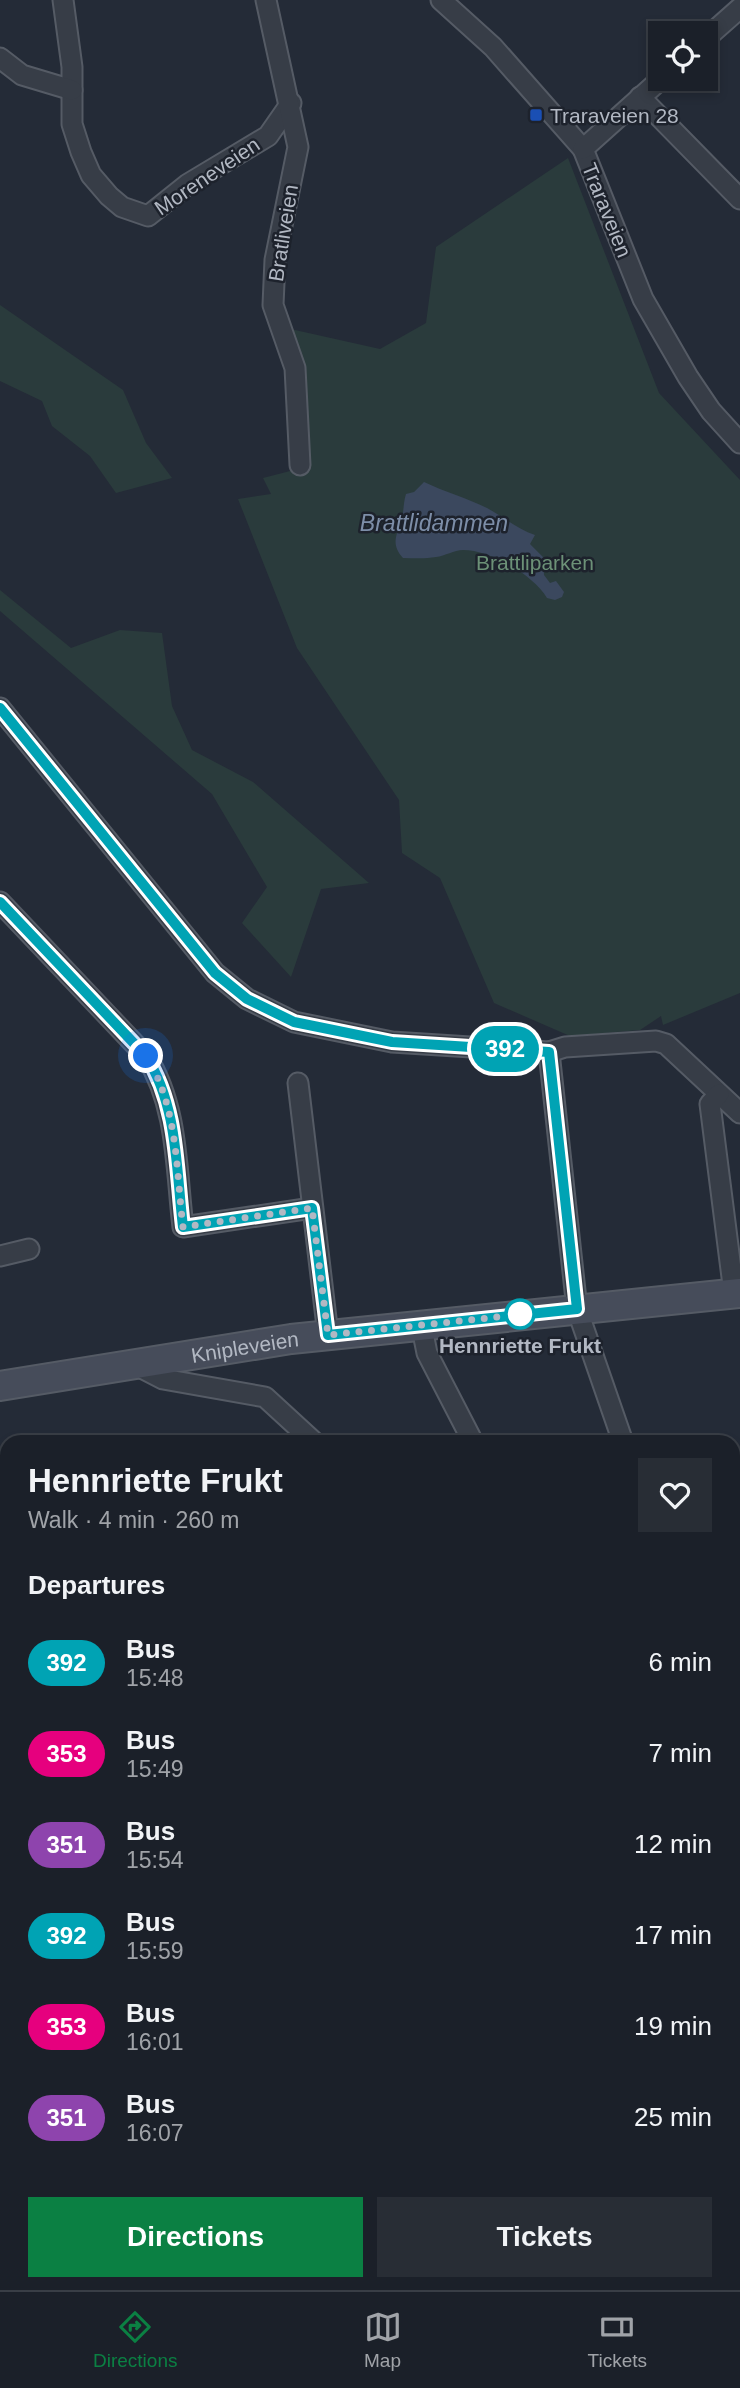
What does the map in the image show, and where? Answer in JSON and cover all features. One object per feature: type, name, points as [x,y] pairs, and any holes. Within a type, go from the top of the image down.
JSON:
[{"type":"street","name":"Moreneveien","points":[[64,0],[72,67],[72,124],[91,175],[122,207],[148,216],[188,184],[268,136],[291,103]]},
{"type":"street","name":"Bratliveien","points":[[266,0],[291,103],[298,147],[275,260],[273,305],[295,368],[300,466]]},
{"type":"street","name":"Traraveien","points":[[441,0],[493,47],[583,149],[643,299],[688,377],[711,411],[740,443]]},
{"type":"street","points":[[718,27],[740,8]]},
{"type":"street","points":[[0,58],[22,75],[72,90]]},
{"type":"street","points":[[583,149],[648,90]]},
{"type":"street","points":[[640,97],[740,198]]},
{"type":"street","points":[[0,708],[215,973],[247,999],[294,1022],[392,1042],[549,1052],[565,1047],[656,1041],[666,1044],[740,1113]]},
{"type":"street","points":[[0,902],[146,1056],[161,1079],[170,1114],[183,1227],[312,1208]]},
{"type":"street","points":[[549,1052],[577,1309],[621,1435]]},
{"type":"street","points":[[298,1083],[328,1335]]},
{"type":"street","points":[[719,1094],[710,1104],[737,1293]]},
{"type":"street","points":[[0,1256],[29,1249]]},
{"type":"street","name":"Knipleveien","points":[[0,1386],[132,1362],[421,1323],[737,1293]]},
{"type":"street","points":[[421,1323],[427,1353],[469,1435]]},
{"type":"street","points":[[132,1362],[163,1379],[265,1398],[306,1435]]},
{"type":"green space","name":"Brattliparken","points":[[568,158],[659,393],[740,480],[740,993],[663,1025],[661,1016],[640,1030],[570,1036],[494,1003],[440,878],[402,853],[399,800],[297,648],[238,499],[271,494],[263,478],[294,470],[286,328],[380,349],[426,323],[436,247]]},
{"type":"green space","points":[[0,305],[123,390],[146,443],[172,478],[116,493],[90,456],[52,426],[42,401],[0,381]]},
{"type":"green space","points":[[0,590],[71,648],[120,630],[162,633],[172,706],[192,750],[253,782],[369,883],[321,889],[291,977],[242,923],[267,887],[212,794],[0,611]]},
{"type":"water","name":"Brattlidammen","points":[[424,482],[487,508],[535,535],[530,544],[543,557],[544,575],[550,583],[556,581],[564,592],[562,597],[555,600],[547,598],[541,589],[510,565],[474,551],[460,550],[432,558],[403,558],[397,549],[396,540],[405,497]]},
{"type":"bus line","name":"392","points":[[0,708],[215,973],[247,999],[294,1022],[392,1042],[549,1052],[577,1309],[421,1323],[328,1335],[312,1208],[183,1227],[170,1114],[161,1079],[146,1056],[0,902]]},
{"type":"place","name":"Traraveien 28","points":[[536,115]]},
{"type":"place","name":"Hennriette Frukt","points":[[520,1314]]},
{"type":"route","points":[[146,1056],[161,1079],[170,1114],[183,1227],[312,1208],[328,1335],[421,1323],[526,1314],[520,1314]]}]
